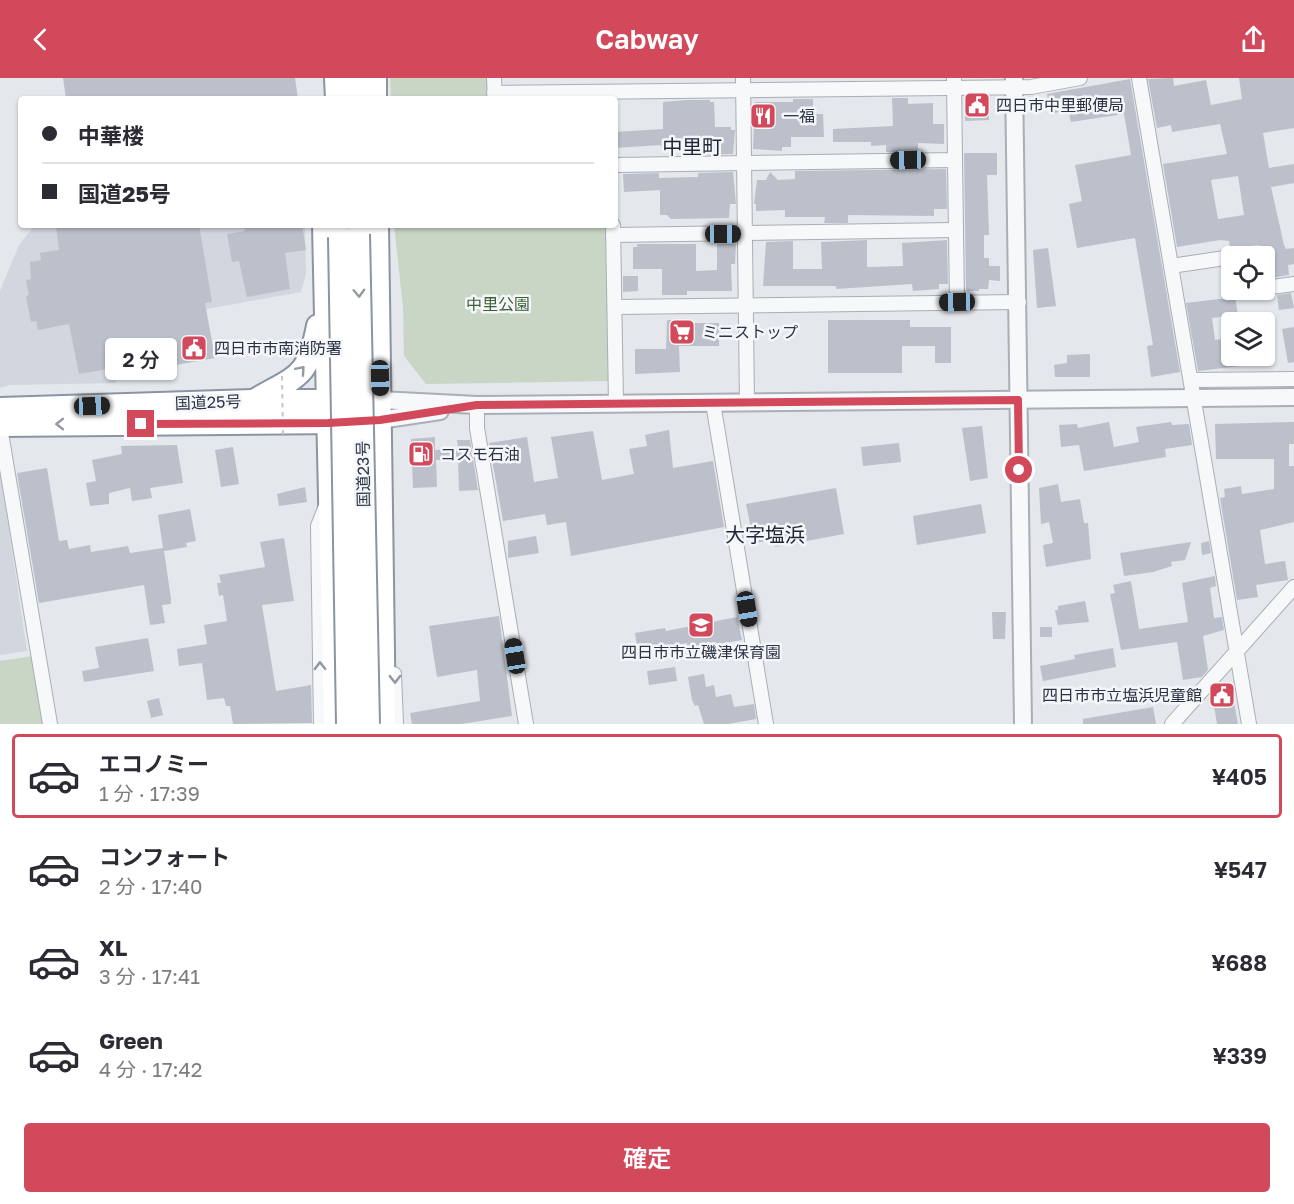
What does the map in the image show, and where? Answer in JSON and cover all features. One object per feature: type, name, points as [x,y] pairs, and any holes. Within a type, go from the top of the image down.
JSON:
[{"type":"highway","points":[[322,78],[322,96]]},
{"type":"highway","points":[[336,78],[337,96]]},
{"type":"highway","points":[[354,78],[355,96]]},
{"type":"highway","points":[[375,78],[375,96]]},
{"type":"highway","points":[[253,401],[286,385],[304,370],[314,353],[317,327],[326,306],[349,228]]},
{"type":"highway","points":[[349,228],[380,410],[379,497],[384,724]]},
{"type":"highway","name":"国道23号","points":[[348,724],[349,228]]},
{"type":"highway","name":"国道23号","points":[[349,228],[368,724]]},
{"type":"highway","points":[[326,306],[335,724]]},
{"type":"highway","name":"国道25号","points":[[0,409],[253,401],[328,412]]},
{"type":"highway","name":"国道25号","points":[[0,426],[380,410]]},
{"type":"street","points":[[494,78],[495,96],[743,84],[1015,83],[1080,78]]},
{"type":"street","points":[[1139,78],[1191,380],[1200,398],[1249,724]]},
{"type":"street","points":[[954,83],[957,302]]},
{"type":"street","points":[[1015,83],[1023,724]]},
{"type":"street","points":[[743,84],[747,403]]},
{"type":"street","points":[[618,165],[955,160]]},
{"type":"street","points":[[616,404],[613,230],[746,234],[956,230]]},
{"type":"street","points":[[1171,266],[1221,259]]},
{"type":"street","points":[[1275,287],[1294,284]]},
{"type":"street","points":[[615,307],[1018,302]]},
{"type":"street","points":[[1191,380],[1294,379]]},
{"type":"street","points":[[380,410],[477,405],[1294,397]]},
{"type":"street","points":[[713,403],[766,724]]},
{"type":"street","points":[[477,405],[477,428],[526,724]]},
{"type":"street","points":[[0,426],[50,724]]},
{"type":"street","points":[[321,724],[318,526],[331,491]]},
{"type":"street","points":[[379,497],[391,524],[396,724]]},
{"type":"street","points":[[1172,724],[1294,587]]},
{"type":"path","points":[[282,376],[283,439]]},
{"type":"shaded area","points":[[33,228],[305,228],[306,273],[301,292],[107,327],[116,383],[10,385],[0,388],[0,291],[19,245]]},
{"type":"shaded area","points":[[0,469],[27,651],[0,655]]},
{"type":"green space","points":[[390,78],[488,78],[488,96],[391,96]]},
{"type":"green space","name":"中里公園","points":[[394,228],[608,228],[611,381],[426,384],[404,356],[403,307]]},
{"type":"green space","points":[[33,656],[42,724],[0,724],[0,661]]},
{"type":"building","points":[[63,78],[295,78],[298,96],[66,96]]},
{"type":"building","points":[[1173,78],[1174,86],[1206,80],[1211,105],[1242,99],[1239,78],[1294,78],[1294,128],[1263,133],[1269,168],[1294,164],[1294,183],[1271,187],[1284,245],[1286,249],[1294,248],[1294,264],[1288,265],[1289,275],[1275,277],[1275,246],[1230,246],[1229,241],[1220,240],[1177,247],[1163,164],[1227,154],[1220,124],[1172,132],[1171,125],[1157,128],[1148,79]],"holes":[[[1238,176],[1244,215],[1218,219],[1211,180]]]},
{"type":"building","points":[[1130,79],[1180,372],[1151,377],[1147,346],[1153,345],[1135,238],[1077,248],[1069,204],[1082,201],[1075,165],[1131,155],[1124,114],[1071,122],[1068,110],[1050,114],[1047,94]]},
{"type":"building","points":[[892,98],[908,98],[908,104],[933,103],[933,124],[944,124],[944,144],[918,143],[918,152],[886,152],[886,145],[871,146],[871,142],[833,142],[833,129],[893,126]]},
{"type":"building","name":"四日市中里郵便局","points":[[989,98],[989,120],[965,121],[965,99]]},
{"type":"building","points":[[793,99],[813,99],[813,114],[823,114],[824,137],[791,137],[791,147],[782,147],[782,151],[753,149],[755,102],[793,102]]},
{"type":"building","points":[[710,100],[714,102],[715,127],[731,127],[731,130],[735,130],[733,154],[690,155],[690,149],[661,147],[661,145],[618,148],[618,132],[663,129],[663,102]]},
{"type":"building","points":[[964,153],[997,153],[997,175],[987,175],[989,235],[984,235],[984,258],[989,258],[989,266],[1000,266],[1000,281],[989,280],[988,289],[979,289],[979,291],[967,291],[966,288]]},
{"type":"building","points":[[946,169],[947,209],[934,209],[934,216],[848,215],[848,223],[824,223],[825,217],[785,217],[785,210],[756,211],[756,204],[754,204],[757,180],[766,180],[770,172],[778,180],[795,179],[795,171]]},
{"type":"building","points":[[733,172],[736,204],[730,204],[729,218],[671,219],[667,215],[660,215],[660,190],[624,192],[623,174],[659,173],[659,178],[698,177],[698,173]]},
{"type":"building","points":[[56,228],[200,228],[212,302],[205,303],[215,358],[120,375],[118,367],[79,374],[69,324],[38,330],[36,321],[31,322],[26,296],[29,295],[26,280],[31,279],[30,262],[41,260],[40,253],[59,250]]},
{"type":"building","points":[[244,228],[302,228],[306,250],[285,253],[290,289],[247,297],[239,261],[232,262],[227,234],[245,231]]},
{"type":"building","points":[[867,240],[867,267],[903,266],[902,243],[947,240],[948,284],[939,284],[939,289],[913,291],[912,284],[836,289],[836,286],[763,286],[766,242],[793,241],[793,269],[822,269],[821,242]]},
{"type":"building","points":[[637,244],[696,244],[696,271],[717,270],[717,244],[736,244],[735,264],[731,264],[732,291],[687,291],[687,295],[662,295],[662,269],[633,269],[633,247],[637,247]]},
{"type":"building","points":[[1048,248],[1056,306],[1037,308],[1033,250]]},
{"type":"building","points":[[623,276],[638,276],[638,291],[623,292]]},
{"type":"building","points":[[1291,293],[1294,308],[1279,310],[1277,295]]},
{"type":"building","points":[[1221,299],[1236,300],[1238,312],[1221,312],[1221,317],[1212,318],[1215,340],[1221,339],[1221,366],[1241,366],[1198,371],[1186,303]]},
{"type":"building","points":[[667,320],[679,320],[679,323],[719,323],[719,346],[679,346],[680,372],[635,374],[635,349],[666,349]]},
{"type":"building","points":[[828,320],[910,320],[910,327],[951,327],[951,363],[935,363],[935,346],[902,346],[902,373],[828,373]]},
{"type":"building","points":[[1294,327],[1294,362],[1288,363],[1282,329]]},
{"type":"building","points":[[1090,354],[1090,377],[1055,377],[1054,365],[1067,363],[1067,355]]},
{"type":"building","points":[[1109,422],[1114,447],[1139,442],[1136,427],[1171,422],[1172,425],[1189,424],[1192,445],[1165,449],[1166,457],[1084,471],[1079,445],[1061,447],[1059,425],[1077,424],[1078,428]]},
{"type":"building","points":[[1294,422],[1294,444],[1289,444],[1289,466],[1294,466],[1294,522],[1260,530],[1265,564],[1285,561],[1288,580],[1256,585],[1258,597],[1237,600],[1220,498],[1225,497],[1224,489],[1241,486],[1242,494],[1274,489],[1274,459],[1216,459],[1215,424]]},
{"type":"building","points":[[982,426],[988,478],[970,481],[962,428]]},
{"type":"building","points":[[669,430],[673,468],[713,461],[724,527],[571,556],[566,522],[547,525],[545,514],[503,521],[489,443],[527,437],[534,482],[558,478],[551,437],[593,431],[602,480],[634,474],[629,449],[647,446],[645,435]]},
{"type":"building","points":[[435,437],[435,450],[458,449],[457,440],[470,440],[478,490],[459,491],[458,460],[436,460],[437,487],[413,488],[411,439]]},
{"type":"building","points":[[899,443],[901,462],[863,466],[861,447]]},
{"type":"building","points":[[177,445],[183,483],[150,488],[152,498],[132,501],[130,488],[109,493],[109,504],[90,506],[86,483],[96,481],[92,460],[122,454],[121,446]]},
{"type":"building","points":[[233,447],[239,484],[221,487],[215,450]]},
{"type":"building","points":[[47,468],[59,541],[67,540],[69,549],[90,545],[91,552],[128,546],[130,553],[163,548],[158,515],[190,509],[196,541],[186,543],[187,547],[164,551],[171,599],[171,604],[162,605],[165,623],[150,625],[144,585],[39,603],[17,473]]},
{"type":"building","points":[[1058,484],[1061,502],[1080,499],[1084,523],[1088,523],[1091,559],[1046,567],[1043,545],[1053,543],[1049,522],[1041,524],[1039,488]]},
{"type":"building","points":[[305,487],[307,502],[279,506],[277,494]]},
{"type":"building","points":[[836,488],[844,534],[775,547],[774,540],[754,543],[746,504]]},
{"type":"building","points":[[981,504],[986,533],[917,545],[913,516]]},
{"type":"building","points":[[536,536],[539,553],[508,558],[508,541]]},
{"type":"building","points":[[284,538],[294,601],[262,605],[276,691],[311,685],[312,723],[233,724],[230,706],[226,706],[224,698],[207,700],[202,663],[179,666],[177,649],[207,644],[204,625],[227,621],[223,595],[219,596],[217,583],[221,583],[219,575],[265,567],[260,542]]},
{"type":"building","points":[[1209,541],[1211,553],[1202,555],[1201,543]]},
{"type":"building","points":[[1191,542],[1185,560],[1171,562],[1172,566],[1153,572],[1124,576],[1120,553]]},
{"type":"building","points":[[1215,576],[1216,586],[1210,588],[1214,618],[1222,617],[1224,630],[1203,636],[1208,670],[1202,677],[1183,680],[1177,642],[1121,650],[1110,594],[1115,593],[1113,585],[1131,581],[1139,629],[1188,622],[1182,583]]},
{"type":"building","points":[[1085,601],[1089,622],[1058,625],[1055,610],[1058,610],[1058,606]]},
{"type":"building","points":[[992,612],[1006,612],[1005,639],[993,639]]},
{"type":"building","points":[[499,616],[512,716],[461,724],[412,724],[410,713],[480,701],[477,670],[437,677],[429,626]]},
{"type":"building","points":[[737,617],[742,640],[688,649],[687,643],[638,652],[635,633],[665,628],[666,631]]},
{"type":"building","points":[[1040,627],[1052,627],[1052,637],[1040,637]]},
{"type":"building","points":[[148,638],[154,671],[84,682],[82,671],[99,668],[95,647]]},
{"type":"building","points":[[1113,648],[1116,667],[1043,681],[1040,666],[1075,659],[1074,655]]},
{"type":"building","points":[[675,667],[677,681],[649,685],[647,671]]},
{"type":"building","points":[[704,674],[706,687],[714,685],[716,697],[731,694],[734,707],[754,704],[756,719],[728,724],[704,724],[698,705],[695,706],[692,700],[688,677]]},
{"type":"building","points":[[1231,687],[1238,724],[1217,724],[1212,693]]},
{"type":"building","points":[[159,698],[163,715],[151,718],[147,701]]},
{"type":"building","points":[[1153,707],[1156,724],[1083,724],[1083,719]]},
{"type":"place","name":"四日市中里郵便局","points":[[977,105]]},
{"type":"place","name":"一福","points":[[763,116]]},
{"type":"place","name":"ミニストップ","points":[[682,332]]},
{"type":"place","name":"四日市市南消防署","points":[[194,348]]},
{"type":"place","name":"コスモ石油","points":[[421,454]]},
{"type":"place","name":"四日市市立磯津保育園","points":[[701,625]]},
{"type":"place","name":"四日市市立塩浜児童館","points":[[1222,695]]},
{"type":"district","name":"中里町","points":[[692,146]]},
{"type":"district","name":"大字塩浜","points":[[765,534]]},
{"type":"route","points":[[141,424],[328,423],[380,420],[477,405],[1018,400],[1019,470]]}]
